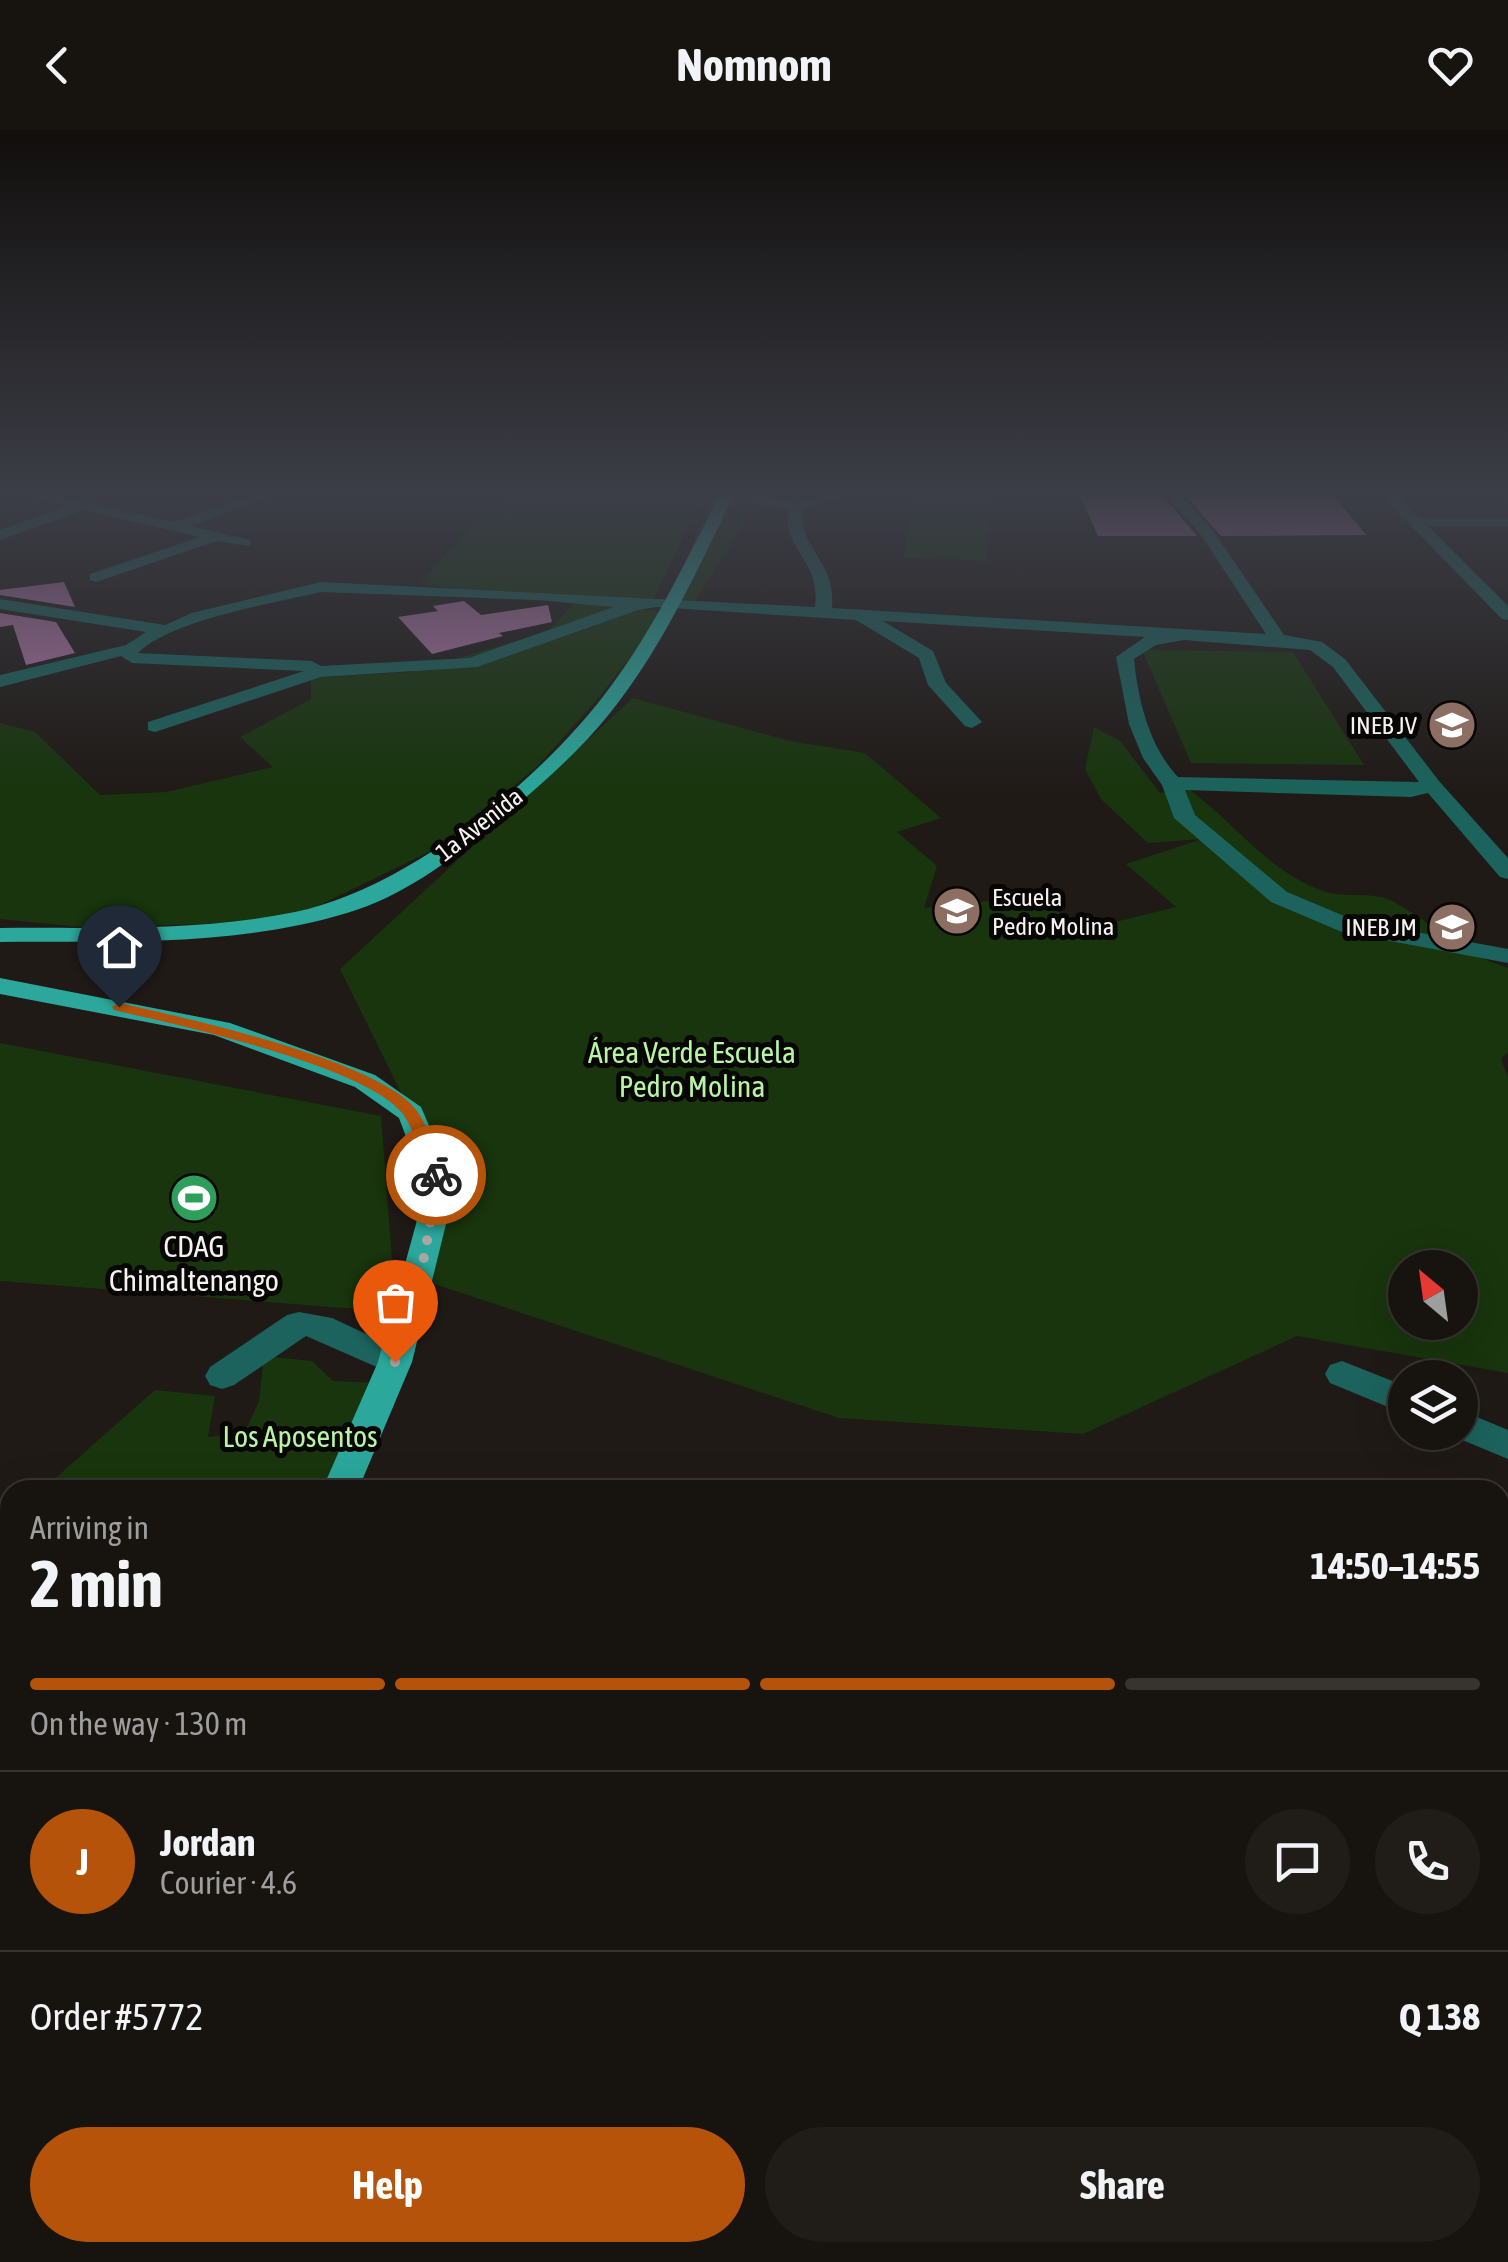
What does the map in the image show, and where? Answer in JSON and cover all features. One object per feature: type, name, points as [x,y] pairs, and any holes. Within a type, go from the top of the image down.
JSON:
[{"type":"main road","name":"1a Avenida","points":[[0,931],[200,930],[287,921],[340,908],[388,888],[447,852],[553,765],[616,693],[678,594]]},
{"type":"main road","points":[[0,986],[221,1029],[365,1080],[411,1113],[438,1182],[420,1278],[395,1362],[344,1480]]},
{"type":"street","points":[[0,681],[130,649],[166,630],[283,594]]},
{"type":"street","points":[[541,594],[635,605],[674,602],[1316,646],[1339,663],[1432,785],[1508,872]]},
{"type":"street","points":[[823,594],[823,611]]},
{"type":"street","points":[[1248,594],[1279,641]]},
{"type":"street","points":[[1488,594],[1508,614]]},
{"type":"street","points":[[0,604],[166,630]]},
{"type":"street","points":[[130,649],[132,658],[350,668],[471,663],[635,605]]},
{"type":"street","points":[[860,615],[927,654],[936,685],[972,722]]},
{"type":"street","points":[[1178,636],[1152,642],[1126,657],[1126,675],[1143,736],[1172,783],[1185,818],[1279,897],[1350,927],[1508,956]]},
{"type":"street","points":[[154,726],[292,680],[350,668]]},
{"type":"street","points":[[1172,783],[1411,790],[1432,785]]},
{"type":"street","points":[[222,1376],[298,1324],[310,1322],[368,1354],[395,1362]]},
{"type":"street","points":[[1342,1374],[1388,1394]]},
{"type":"street","points":[[1478,1432],[1508,1444]]},
{"type":"green space","points":[[528,594],[656,594],[652,602]]},
{"type":"green space","points":[[674,594],[699,594],[692,606],[671,602]]},
{"type":"green space","points":[[577,600],[665,612],[601,695],[536,768],[435,849],[287,921],[91,928],[0,919],[0,723],[35,732],[100,795],[166,792],[273,767],[240,737],[311,699],[311,678],[412,672],[548,631]]},
{"type":"green space","points":[[1142,650],[1293,652],[1364,765],[1191,763]]},
{"type":"green space","name":"Área Verde Escuela Pedro Molina","points":[[633,698],[790,741],[865,753],[941,818],[897,832],[937,866],[924,908],[1019,898],[1099,926],[1176,907],[1126,864],[1202,839],[1148,843],[1101,799],[1085,769],[1094,727],[1120,741],[1160,793],[1190,790],[1287,873],[1326,892],[1386,899],[1477,955],[1508,968],[1508,1052],[1501,1059],[1508,1077],[1508,1373],[1478,1368],[1478,1360],[1434,1360],[1297,1336],[1083,1434],[839,1418],[419,1279],[411,1113],[340,969]]},
{"type":"green space","name":"CDAG Chimaltenango","points":[[0,1043],[381,1116],[396,1312],[0,1281]]},
{"type":"green space","name":"Los Aposentos","points":[[264,1356],[312,1361],[333,1381],[381,1383],[338,1480],[53,1480],[155,1390],[215,1396],[208,1437],[245,1432],[259,1401]]},
{"type":"building","points":[[69,594],[75,607],[0,595]]},
{"type":"building","points":[[464,601],[481,615],[548,605],[552,622],[499,633],[503,636],[432,654],[398,617],[438,611],[433,606]]},
{"type":"building","points":[[0,613],[56,622],[75,653],[26,665],[13,625],[0,627]]},
{"type":"way so far","points":[[395,1362],[420,1278],[438,1182],[436,1175]]},
{"type":"place","name":"INEB JV","points":[[1452,725]]},
{"type":"place","name":"Escuela Pedro Molina","points":[[957,911]]},
{"type":"place","name":"INEB JM","points":[[1452,927]]},
{"type":"place","name":"CDAG Chimaltenango","points":[[194,1198]]},
{"type":"route","points":[[119,1007],[221,1029],[365,1080],[411,1113],[436,1175]]}]
